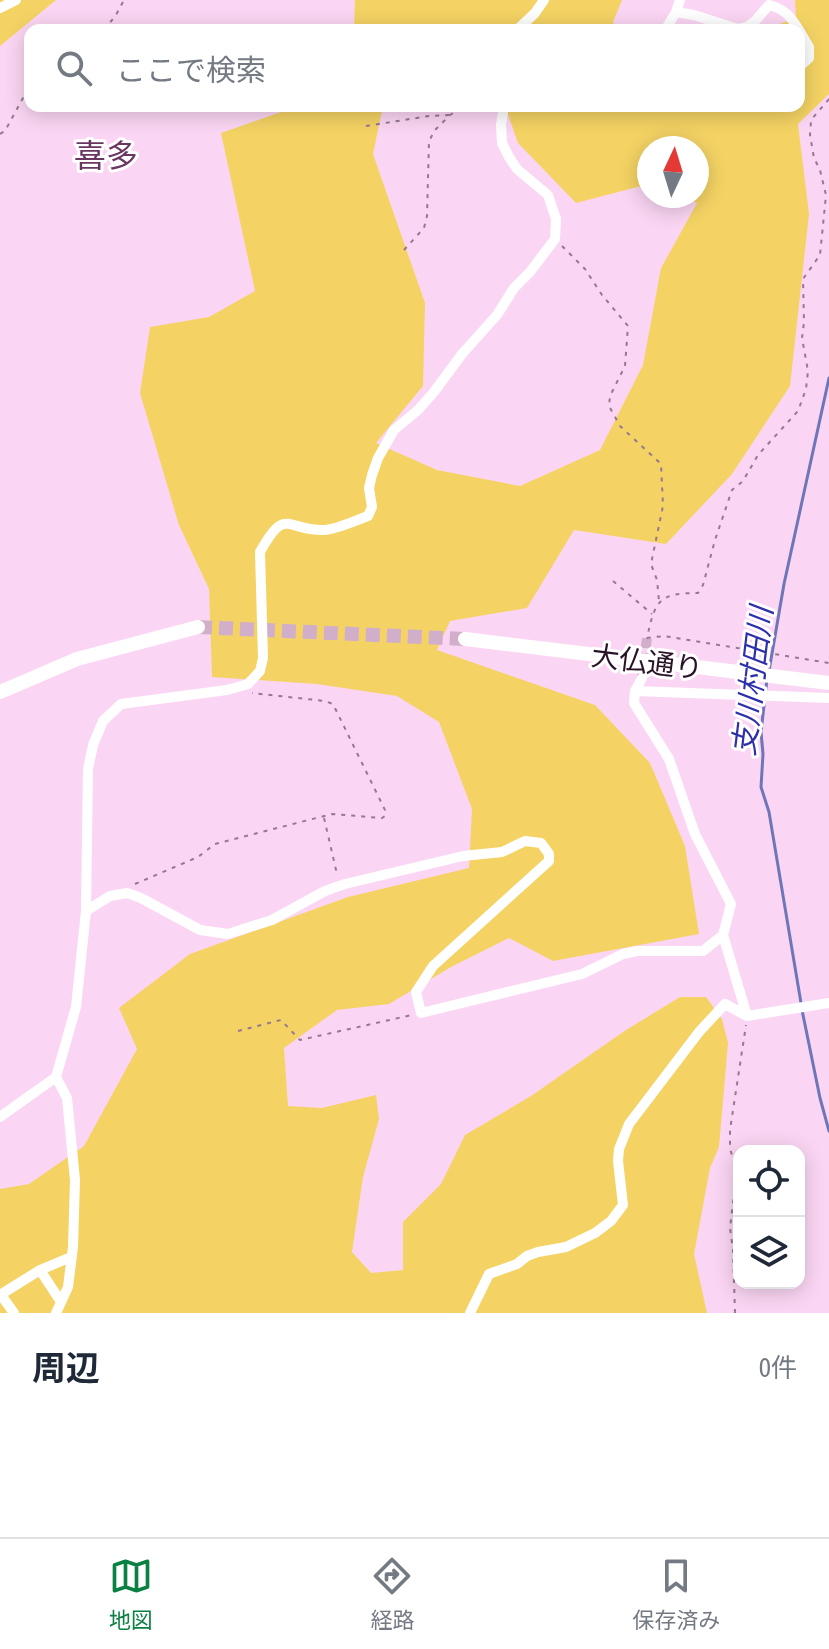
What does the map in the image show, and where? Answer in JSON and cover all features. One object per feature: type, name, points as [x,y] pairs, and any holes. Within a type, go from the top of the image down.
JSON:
[{"type":"street","points":[[0,8],[16,0]]},
{"type":"street","points":[[523,24],[544,0]]},
{"type":"street","points":[[669,24],[680,0]]},
{"type":"street","points":[[751,24],[769,5],[790,15],[795,24]]},
{"type":"street","points":[[676,12],[722,24]]},
{"type":"street","points":[[805,40],[809,47],[809,58],[805,62]]},
{"type":"street","points":[[0,1117],[56,1077],[76,1007],[86,911],[88,769],[103,721],[121,704],[227,690],[248,684],[260,671],[263,658],[260,552],[268,538],[277,527],[289,522],[324,530],[368,516],[372,507],[369,488],[372,475],[394,430],[434,392],[555,239],[556,219],[548,195],[517,169],[502,143],[503,112]]},
{"type":"street","points":[[0,692],[77,659],[198,627]]},
{"type":"street","name":"大仏通り","points":[[465,639],[829,683]]},
{"type":"street","points":[[642,678],[635,691],[634,703],[669,759],[695,834],[731,904],[723,935],[747,1016]]},
{"type":"street","points":[[635,691],[829,698]]},
{"type":"street","points":[[86,911],[110,896],[127,893],[200,930],[228,934],[272,920],[340,885],[463,856],[502,852],[525,841],[541,843],[549,854],[549,861],[433,966],[416,992],[421,1013],[582,974],[623,954],[637,951],[703,951],[723,935]]},
{"type":"street","points":[[470,1313],[489,1274],[538,1252],[566,1247],[611,1221],[623,1205],[618,1161],[619,1149],[629,1124],[699,1032],[725,1004],[747,1016],[829,1003]]},
{"type":"street","points":[[56,1077],[67,1098],[75,1180],[68,1287],[59,1308]]},
{"type":"street","points":[[14,1313],[0,1295],[40,1270],[71,1257]]},
{"type":"street","points":[[40,1270],[59,1308]]},
{"type":"path","points":[[109,24],[124,0]]},
{"type":"path","points":[[0,134],[5,131],[24,96]]},
{"type":"path","points":[[829,99],[811,120],[814,158],[826,195],[820,255],[803,279],[802,338],[808,371],[806,389],[798,411],[758,455],[743,481],[732,490],[698,593],[676,593],[659,602],[654,608],[647,638],[664,636],[829,663]]},
{"type":"path","points":[[404,250],[424,228],[427,216],[429,141],[435,130],[455,112]]},
{"type":"path","points":[[366,126],[450,115]]},
{"type":"path","points":[[555,239],[585,269],[628,326],[625,366],[610,396],[609,406],[620,426],[661,464],[663,506],[651,564],[657,580],[659,602]]},
{"type":"path","points":[[613,581],[652,614]]},
{"type":"path","points":[[122,894],[128,887],[146,878],[198,857],[215,844],[332,814],[385,816],[385,810],[333,704],[227,690]]},
{"type":"path","points":[[324,817],[340,885]]},
{"type":"path","points":[[238,1031],[281,1020],[300,1040],[421,1013]]},
{"type":"path","points":[[735,1313],[730,1228],[737,1170],[730,1149],[730,1130],[747,1016]]},
{"type":"shaded area","points":[[0,0],[56,0],[24,24],[0,46]]},
{"type":"shaded area","points":[[355,0],[622,0],[614,24],[354,24]]},
{"type":"shaded area","points":[[795,0],[829,0],[829,94],[798,124],[809,214],[790,386],[732,474],[666,544],[574,530],[527,608],[450,621],[437,650],[595,705],[650,763],[685,846],[699,934],[553,961],[509,938],[451,967],[389,1004],[337,1010],[284,1048],[288,1106],[322,1108],[376,1095],[379,1119],[363,1177],[352,1252],[371,1273],[403,1270],[403,1222],[441,1184],[465,1135],[531,1096],[680,997],[706,997],[722,1019],[728,1043],[719,1147],[710,1168],[694,1254],[707,1313],[0,1313],[0,1189],[29,1184],[84,1146],[137,1049],[119,1008],[190,954],[348,897],[469,868],[472,809],[439,722],[397,696],[317,684],[212,677],[209,589],[179,525],[140,393],[150,327],[209,317],[255,291],[221,133],[281,112],[382,112],[373,154],[425,303],[423,386],[376,443],[437,470],[520,486],[600,450],[643,365],[661,268],[694,208],[709,208],[709,136],[637,136],[637,187],[576,203],[518,143],[507,112],[805,112],[805,24],[780,24],[796,18]]},
{"type":"waterway","name":"支川村田川","points":[[769,671],[784,584],[829,378]]},
{"type":"waterway","name":"支川村田川","points":[[767,679],[761,732],[761,787],[769,812],[801,1003]]},
{"type":"waterway","name":"支川村田川","points":[[802,1010],[829,1131]]},
{"type":"tunnel","points":[[198,627],[465,639]]},
{"type":"tunnel","points":[[642,678],[647,638]]},
{"type":"district","name":"喜多","points":[[106,155]]}]
